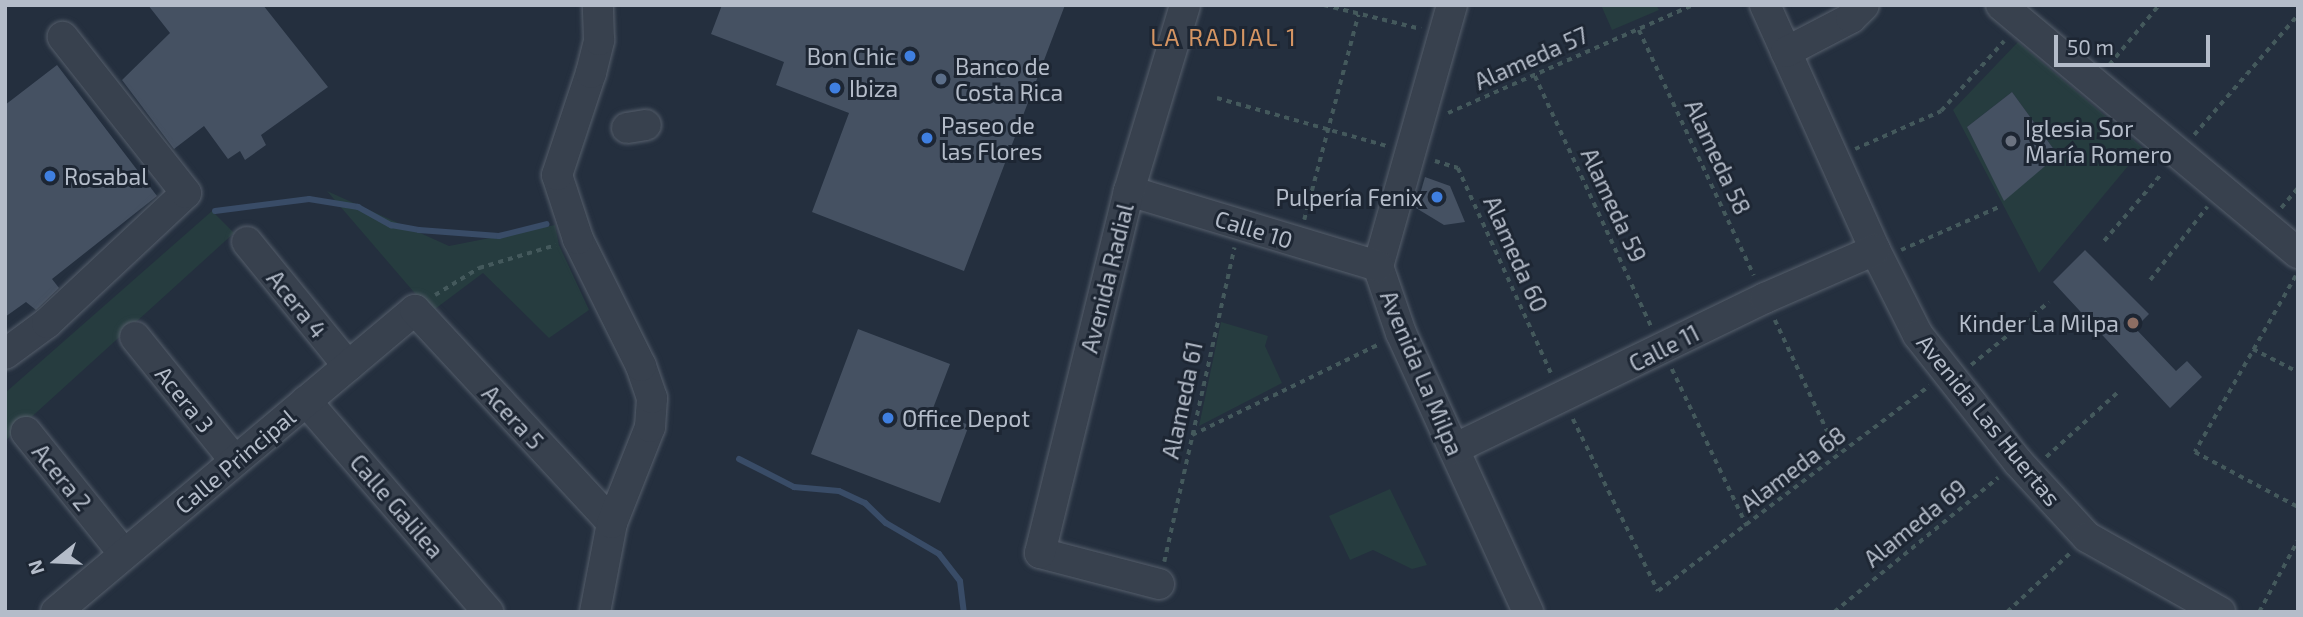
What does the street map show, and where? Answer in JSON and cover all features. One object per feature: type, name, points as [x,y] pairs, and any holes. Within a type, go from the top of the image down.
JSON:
[{"type":"street","points":[[595,612],[612,523],[650,427],[652,398],[641,366],[578,239],[557,175],[591,73],[598,40],[598,5]]},
{"type":"street","name":"Avenida Radial","points":[[1159,584],[1040,553],[1129,191],[1185,5]]},
{"type":"street","name":"Avenida La Milpa","points":[[1452,5],[1421,125],[1378,266],[1401,333],[1528,612]]},
{"type":"street","name":"Avenida Las Huertas","points":[[1765,5],[1877,255],[1919,335],[2023,467],[2087,537],[2220,612]]},
{"type":"street","points":[[1786,52],[1851,19],[1864,5]]},
{"type":"street","points":[[2011,13],[2298,253]]},
{"type":"street","points":[[5,354],[47,323],[186,193],[63,37]]},
{"type":"street","name":"Calle 10","points":[[1129,191],[1378,266]]},
{"type":"street","name":"Acera 4","points":[[247,242],[348,366]]},
{"type":"street","name":"Calle 11","points":[[1454,449],[1563,399],[1765,298],[1877,255]]},
{"type":"street","name":"Calle Principal","points":[[55,612],[415,310]]},
{"type":"street","name":"Acera 5","points":[[415,310],[612,523]]},
{"type":"street","name":"Acera 3","points":[[135,337],[235,461]]},
{"type":"street","name":"Calle Galilea","points":[[306,401],[488,612]]},
{"type":"street","name":"Acera 2","points":[[26,432],[124,554]]},
{"type":"path","points":[[1324,5],[1445,35]]},
{"type":"path","name":"Alameda 57","points":[[1421,125],[1693,5]]},
{"type":"path","points":[[2094,82],[2159,5]]},
{"type":"path","points":[[1834,158],[1941,111],[2011,13]]},
{"type":"path","points":[[1297,242],[1358,15]]},
{"type":"path","points":[[2104,241],[2298,15]]},
{"type":"path","name":"Alameda 58","points":[[1639,30],[1839,456]]},
{"type":"path","name":"Alameda 59","points":[[1535,76],[1747,526]]},
{"type":"path","name":"Alameda 60","points":[[1217,98],[1329,127],[1458,168],[1563,399],[1658,591]]},
{"type":"path","points":[[2150,279],[2222,189]]},
{"type":"path","points":[[1877,255],[2001,206]]},
{"type":"path","name":"Alameda 61","points":[[1159,584],[1239,224]]},
{"type":"path","points":[[415,310],[479,268],[578,239]]},
{"type":"path","points":[[2298,274],[2194,452],[2298,507]]},
{"type":"path","name":"Alameda 68","points":[[1658,591],[2049,302]]},
{"type":"path","points":[[1192,435],[1401,333]]},
{"type":"path","points":[[2252,349],[2298,372]]},
{"type":"path","name":"Alameda 69","points":[[1834,612],[2118,392]]},
{"type":"path","points":[[2007,612],[2087,537]]},
{"type":"path","points":[[2259,612],[2298,540]]},
{"type":"green space","points":[[1601,5],[1656,5],[1659,10],[1612,30]]},
{"type":"green space","points":[[2018,42],[2143,148],[2039,273],[1953,110]],"holes":[[[2012,92],[2058,155],[2004,200],[1967,127]]]},
{"type":"green space","points":[[327,191],[449,246],[555,225],[559,245],[589,310],[549,338],[483,273],[431,312]]},
{"type":"green space","points":[[212,211],[234,233],[5,441],[5,393]]},
{"type":"green space","points":[[1221,322],[1268,336],[1265,346],[1282,383],[1199,426]]},
{"type":"green space","points":[[1390,489],[1427,565],[1412,569],[1373,550],[1350,560],[1329,516]]},
{"type":"building","points":[[148,5],[263,5],[328,87],[261,135],[266,145],[245,160],[240,151],[228,159],[204,126],[174,149],[122,80],[170,33]]},
{"type":"building","name":"Paseo de las Flores","points":[[722,5],[1065,5],[964,271],[812,212],[849,113],[776,85],[784,62],[711,34]]},
{"type":"building","points":[[57,65],[157,196],[52,279],[59,288],[36,310],[26,302],[5,317],[5,105]]},
{"type":"building","name":"Iglesia Sor María Romero","points":[[2012,92],[2058,155],[2004,201],[1967,127]]},
{"type":"building","name":"Pulpería Fenix","points":[[1425,177],[1450,186],[1465,222],[1444,225],[1416,208]]},
{"type":"building","points":[[2085,250],[2149,314],[2135,328],[2176,371],[2187,361],[2202,377],[2170,408],[2053,282]]},
{"type":"building","name":"Office Depot","points":[[858,329],[950,364],[932,411],[969,425],[940,503],[811,454]]},
{"type":"waterway","points":[[215,211],[309,199],[358,207],[391,225],[419,230],[499,236],[547,224]]},
{"type":"waterway","points":[[739,459],[794,487],[839,491],[865,503],[886,523],[939,554],[960,581],[964,612]]},
{"type":"place","name":"Bon Chic","points":[[910,56]]},
{"type":"place","name":"Banco de Costa Rica","points":[[941,79]]},
{"type":"place","name":"Ibiza","points":[[835,88]]},
{"type":"place","name":"Paseo de las Flores","points":[[927,138]]},
{"type":"place","name":"Iglesia Sor María Romero","points":[[2011,141]]},
{"type":"place","name":"Rosabal","points":[[50,176]]},
{"type":"place","name":"Pulpería Fenix","points":[[1437,197]]},
{"type":"place","name":"Kinder La Milpa","points":[[2133,323]]},
{"type":"place","name":"Office Depot","points":[[888,418]]},
{"type":"district","name":"LA RADIAL 1","points":[[1224,37]]}]
